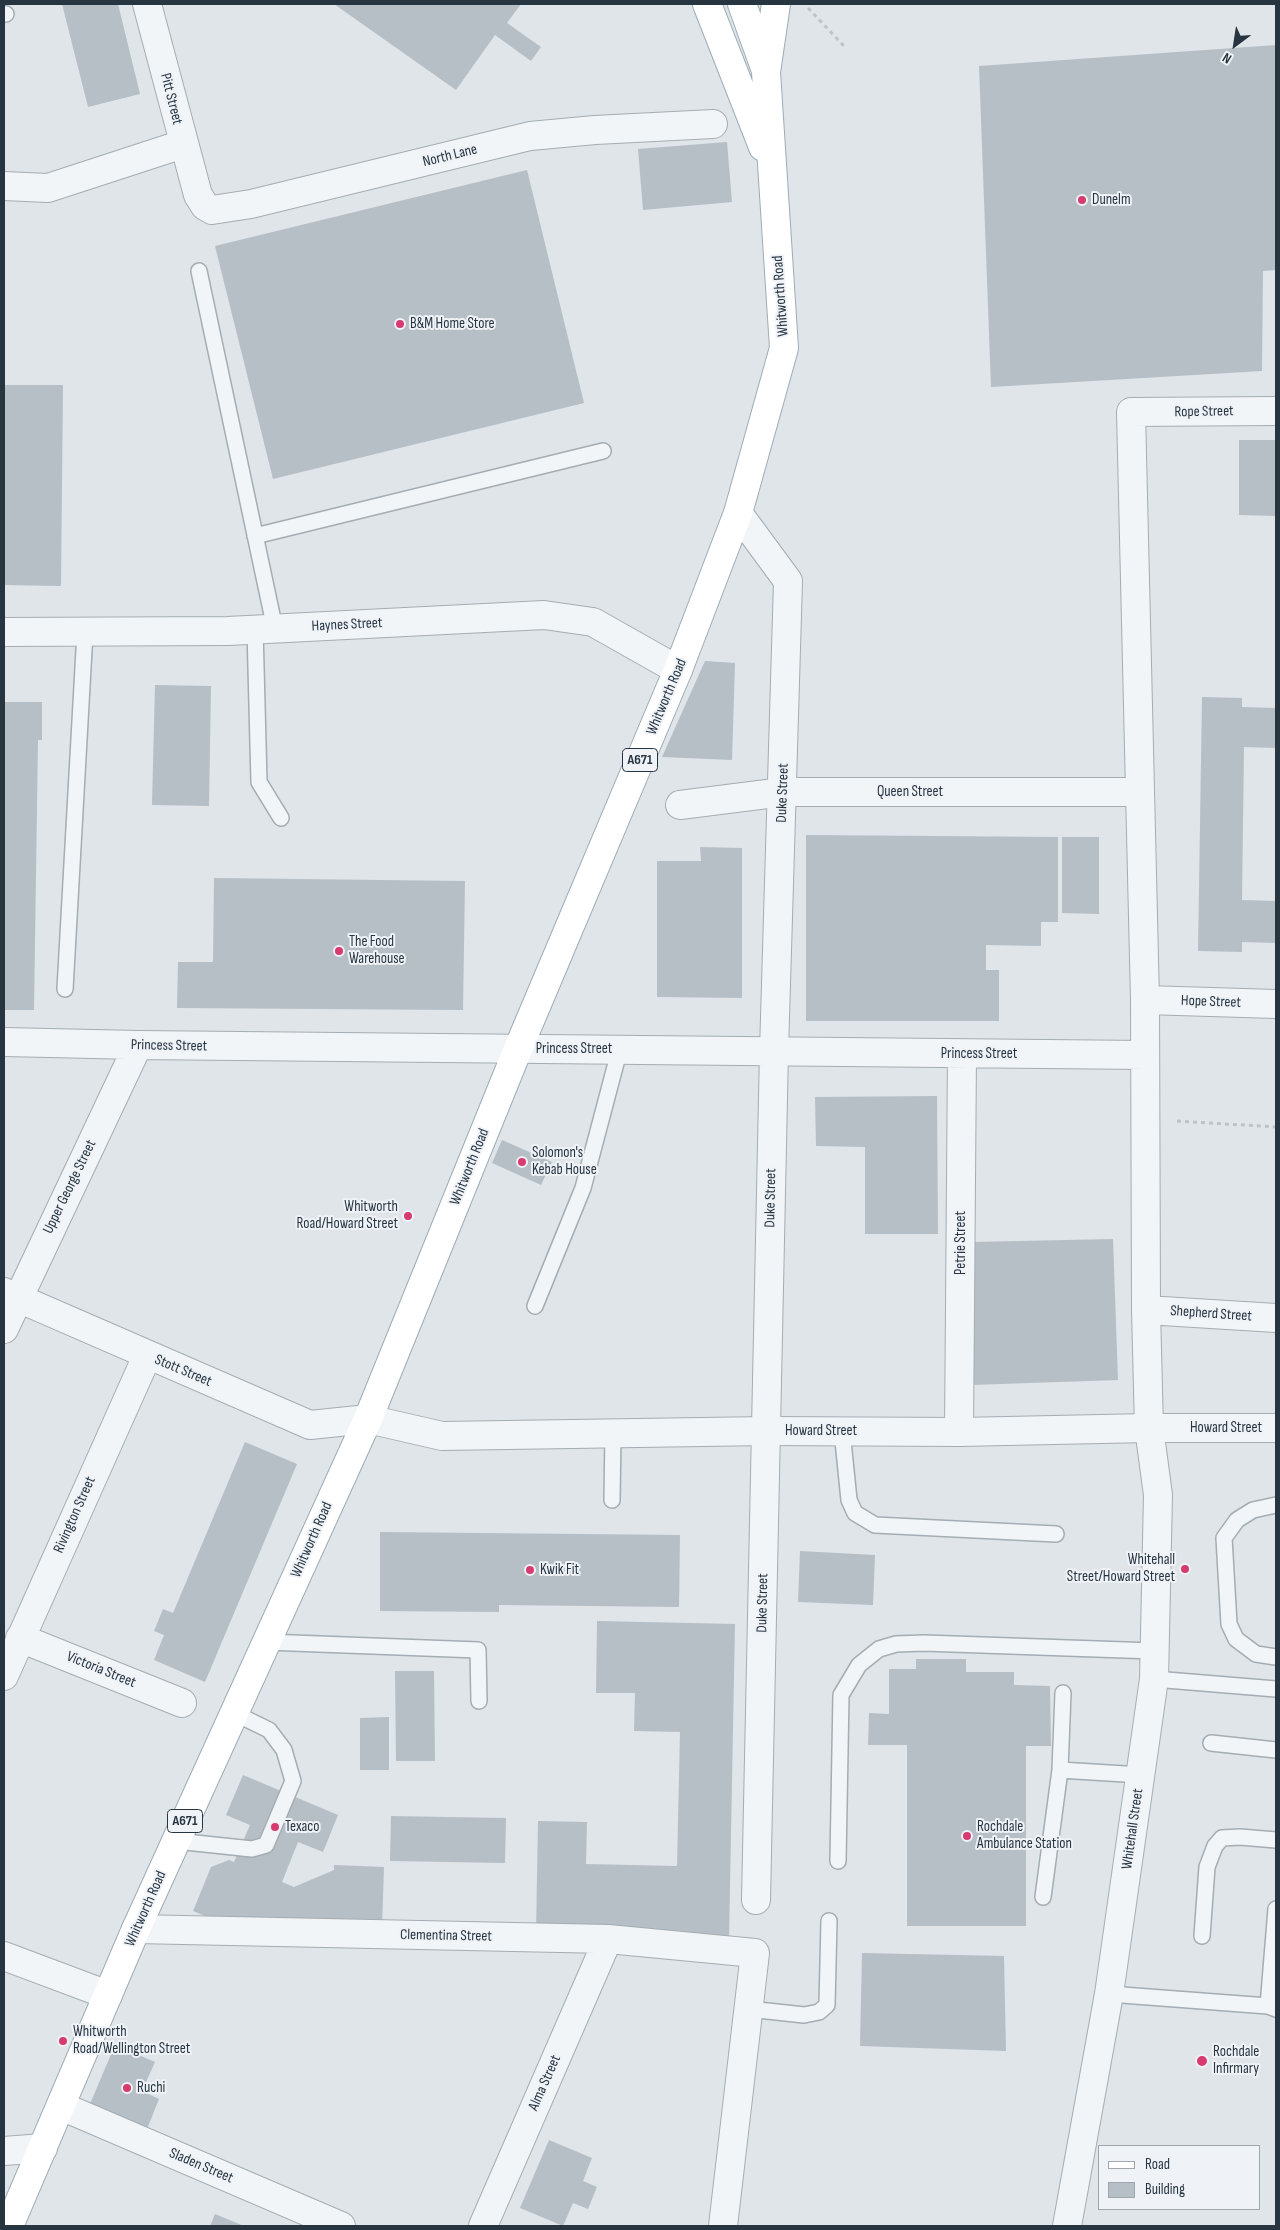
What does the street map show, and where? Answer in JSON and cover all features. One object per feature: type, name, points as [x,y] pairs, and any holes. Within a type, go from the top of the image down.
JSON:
[{"type":"main road","points":[[707,4],[773,172]]},
{"type":"main road","name":"Whitworth Road","points":[[742,4],[766,72]]},
{"type":"main road","name":"Whitworth Road","points":[[9,2226],[136,1929],[368,1419],[518,1049],[678,670],[738,513],[784,348],[766,72],[776,4]]},
{"type":"street","name":"Pitt Street","points":[[147,4],[198,195]]},
{"type":"street","name":"North Lane","points":[[198,195],[205,206],[212,210],[223,210],[530,136],[595,130],[713,124]]},
{"type":"street","points":[[4,186],[48,188],[183,144]]},
{"type":"street","name":"Rope Street","points":[[1132,412],[1276,411]]},
{"type":"street","name":"Whitehall Street","points":[[1067,2226],[1109,1994],[1154,1679],[1158,1495],[1149,1428],[1146,1310],[1145,1000],[1132,412]]},
{"type":"street","name":"Duke Street","points":[[738,513],[788,581],[774,1051],[756,1900]]},
{"type":"street","name":"Haynes Street","points":[[4,632],[265,629],[544,616],[593,622],[678,670]]},
{"type":"street","name":"Queen Street","points":[[680,805],[783,792],[1140,792]]},
{"type":"street","name":"Hope Street","points":[[1145,1000],[1276,1004]]},
{"type":"street","name":"Princess Street","points":[[4,1042],[1145,1055]]},
{"type":"street","name":"Upper George Street","points":[[4,1329],[10,1295],[138,1045]]},
{"type":"street","name":"Petrie Street","points":[[959,1432],[962,1054]]},
{"type":"street","name":"Stott Street","points":[[10,1295],[310,1425],[368,1419]]},
{"type":"street","name":"Shepherd Street","points":[[1146,1310],[1276,1318]]},
{"type":"street","name":"Rivington Street","points":[[4,1676],[147,1356]]},
{"type":"street","name":"Howard Street","points":[[368,1419],[442,1436],[767,1431],[959,1432],[1149,1428],[1276,1428]]},
{"type":"street","name":"Victoria Street","points":[[20,1638],[182,1703]]},
{"type":"street","name":"Clementina Street","points":[[136,1929],[608,1939],[755,1954],[748,2009]]},
{"type":"street","name":"Alma Street","points":[[483,2226],[608,1939]]},
{"type":"street","points":[[4,1956],[108,1995]]},
{"type":"street","points":[[723,2226],[748,2009]]},
{"type":"street","name":"Sladen Street","points":[[61,2106],[341,2226]]},
{"type":"street","points":[[4,2151],[43,2148]]},
{"type":"lane","points":[[199,271],[255,536],[265,629],[259,782],[281,818]]},
{"type":"lane","points":[[255,536],[603,451]]},
{"type":"lane","points":[[65,988],[85,632]]},
{"type":"lane","points":[[535,1306],[583,1188],[620,1048]]},
{"type":"lane","points":[[842,1431],[849,1500],[855,1513],[875,1525],[1056,1534]]},
{"type":"lane","points":[[612,1500],[613,1433]]},
{"type":"lane","points":[[1276,1505],[1253,1510],[1237,1520],[1224,1538],[1229,1624],[1236,1639],[1256,1654],[1276,1657]]},
{"type":"lane","points":[[266,1642],[478,1650],[479,1701]]},
{"type":"lane","points":[[838,1861],[841,1695],[859,1666],[879,1649],[896,1644],[924,1643],[1154,1651]]},
{"type":"lane","points":[[1154,1679],[1276,1689]]},
{"type":"lane","points":[[1043,1897],[1060,1770],[1062,1693]]},
{"type":"lane","points":[[176,1841],[252,1849],[266,1845],[292,1781],[284,1750],[269,1730],[234,1713]]},
{"type":"lane","points":[[1211,1743],[1276,1750]]},
{"type":"lane","points":[[1060,1770],[1141,1775]]},
{"type":"lane","points":[[1202,1936],[1207,1867],[1215,1846],[1222,1838],[1240,1837],[1276,1840]]},
{"type":"lane","points":[[1109,1994],[1272,2008],[1276,1909]]},
{"type":"lane","points":[[748,2009],[804,2015],[819,2012],[827,2005],[829,1921]]},
{"type":"path","points":[[805,5],[844,46]]},
{"type":"path","points":[[1146,1120],[1276,1128]]},
{"type":"building","points":[[62,4],[118,4],[140,94],[88,107]]},
{"type":"building","points":[[334,4],[521,4],[507,23],[541,47],[531,61],[495,35],[456,90]]},
{"type":"building","points":[[1276,45],[1276,270],[1263,271],[1262,371],[991,387],[979,66]]},
{"type":"building","points":[[727,142],[732,202],[643,210],[638,149]]},
{"type":"building","name":"B&M Home Store","points":[[527,170],[584,403],[273,479],[215,246]]},
{"type":"building","points":[[4,385],[63,385],[61,586],[4,585]]},
{"type":"building","points":[[1239,440],[1276,440],[1276,516],[1239,515]]},
{"type":"building","points":[[705,661],[735,663],[732,760],[662,757]]},
{"type":"building","points":[[155,685],[211,686],[209,806],[152,805]]},
{"type":"building","points":[[1202,697],[1242,698],[1242,707],[1276,708],[1276,748],[1244,747],[1242,900],[1276,901],[1276,943],[1242,942],[1242,952],[1198,951]]},
{"type":"building","points":[[4,702],[42,702],[42,740],[38,740],[34,1010],[4,1010]]},
{"type":"building","points":[[806,835],[1058,837],[1058,922],[1041,922],[1041,946],[986,945],[986,970],[999,970],[999,1021],[806,1021]]},
{"type":"building","points":[[1062,837],[1099,837],[1099,914],[1062,913]]},
{"type":"building","points":[[700,847],[742,848],[742,998],[657,997],[657,861],[701,861]]},
{"type":"building","name":"The Food Warehouse","points":[[214,878],[465,881],[463,1010],[177,1008],[178,962],[213,962]]},
{"type":"building","points":[[937,1096],[938,1234],[865,1234],[865,1147],[816,1146],[815,1097]]},
{"type":"building","name":"Solomon's Kebab House","points":[[502,1140],[552,1162],[541,1185],[492,1163]]},
{"type":"building","points":[[1113,1239],[1118,1380],[972,1385],[973,1242]]},
{"type":"building","points":[[245,1442],[297,1464],[205,1682],[154,1660],[164,1635],[154,1631],[163,1609],[173,1613]]},
{"type":"building","name":"Kwik Fit","points":[[380,1532],[680,1535],[679,1607],[499,1605],[499,1612],[380,1611]]},
{"type":"building","points":[[800,1551],[875,1555],[873,1605],[798,1602]]},
{"type":"building","points":[[597,1621],[735,1624],[729,1939],[536,1934],[538,1821],[587,1822],[586,1864],[677,1866],[680,1732],[634,1731],[635,1693],[596,1693]]},
{"type":"building","name":"Rochdale Ambulance Station","points":[[916,1659],[966,1659],[966,1672],[1014,1672],[1014,1685],[1050,1686],[1051,1746],[1026,1746],[1026,1926],[907,1926],[907,1745],[868,1745],[869,1713],[889,1714],[889,1669],[916,1669]]},
{"type":"building","points":[[395,1671],[434,1671],[435,1761],[396,1761]]},
{"type":"building","points":[[389,1717],[389,1770],[360,1770],[360,1718]]},
{"type":"building","points":[[243,1775],[338,1815],[323,1852],[298,1842],[282,1882],[294,1887],[334,1870],[334,1865],[384,1867],[382,1927],[210,1918],[193,1911],[211,1867],[229,1860],[234,1862],[250,1825],[226,1815]]},
{"type":"building","points":[[391,1816],[506,1818],[505,1863],[390,1861]]},
{"type":"building","points":[[862,1953],[1004,1956],[1006,2051],[860,2046]]},
{"type":"building","points":[[115,2045],[155,2062],[142,2091],[159,2099],[145,2134],[87,2111]]},
{"type":"building","points":[[549,2140],[592,2158],[583,2181],[597,2187],[588,2209],[573,2203],[563,2226],[520,2208]]},
{"type":"building","points":[[215,2214],[244,2226],[210,2226]]},
{"type":"place","name":"Dunelm","points":[[1082,200]]},
{"type":"place","name":"B&M Home Store","points":[[400,324]]},
{"type":"place","name":"The Food Warehouse","points":[[339,951]]},
{"type":"place","name":"Solomon's Kebab House","points":[[522,1162]]},
{"type":"place","name":"Whitworth Road/Howard Street","points":[[408,1216]]},
{"type":"place","name":"Whitehall Street/Howard Street","points":[[1185,1569]]},
{"type":"place","name":"Kwik Fit","points":[[530,1570]]},
{"type":"place","name":"Texaco","points":[[275,1827]]},
{"type":"place","name":"Rochdale Ambulance Station","points":[[967,1836]]},
{"type":"place","name":"Whitworth Road/Wellington Street","points":[[63,2041]]},
{"type":"place","name":"Rochdale Infirmary","points":[[1202,2061]]},
{"type":"place","name":"Ruchi","points":[[127,2088]]}]
